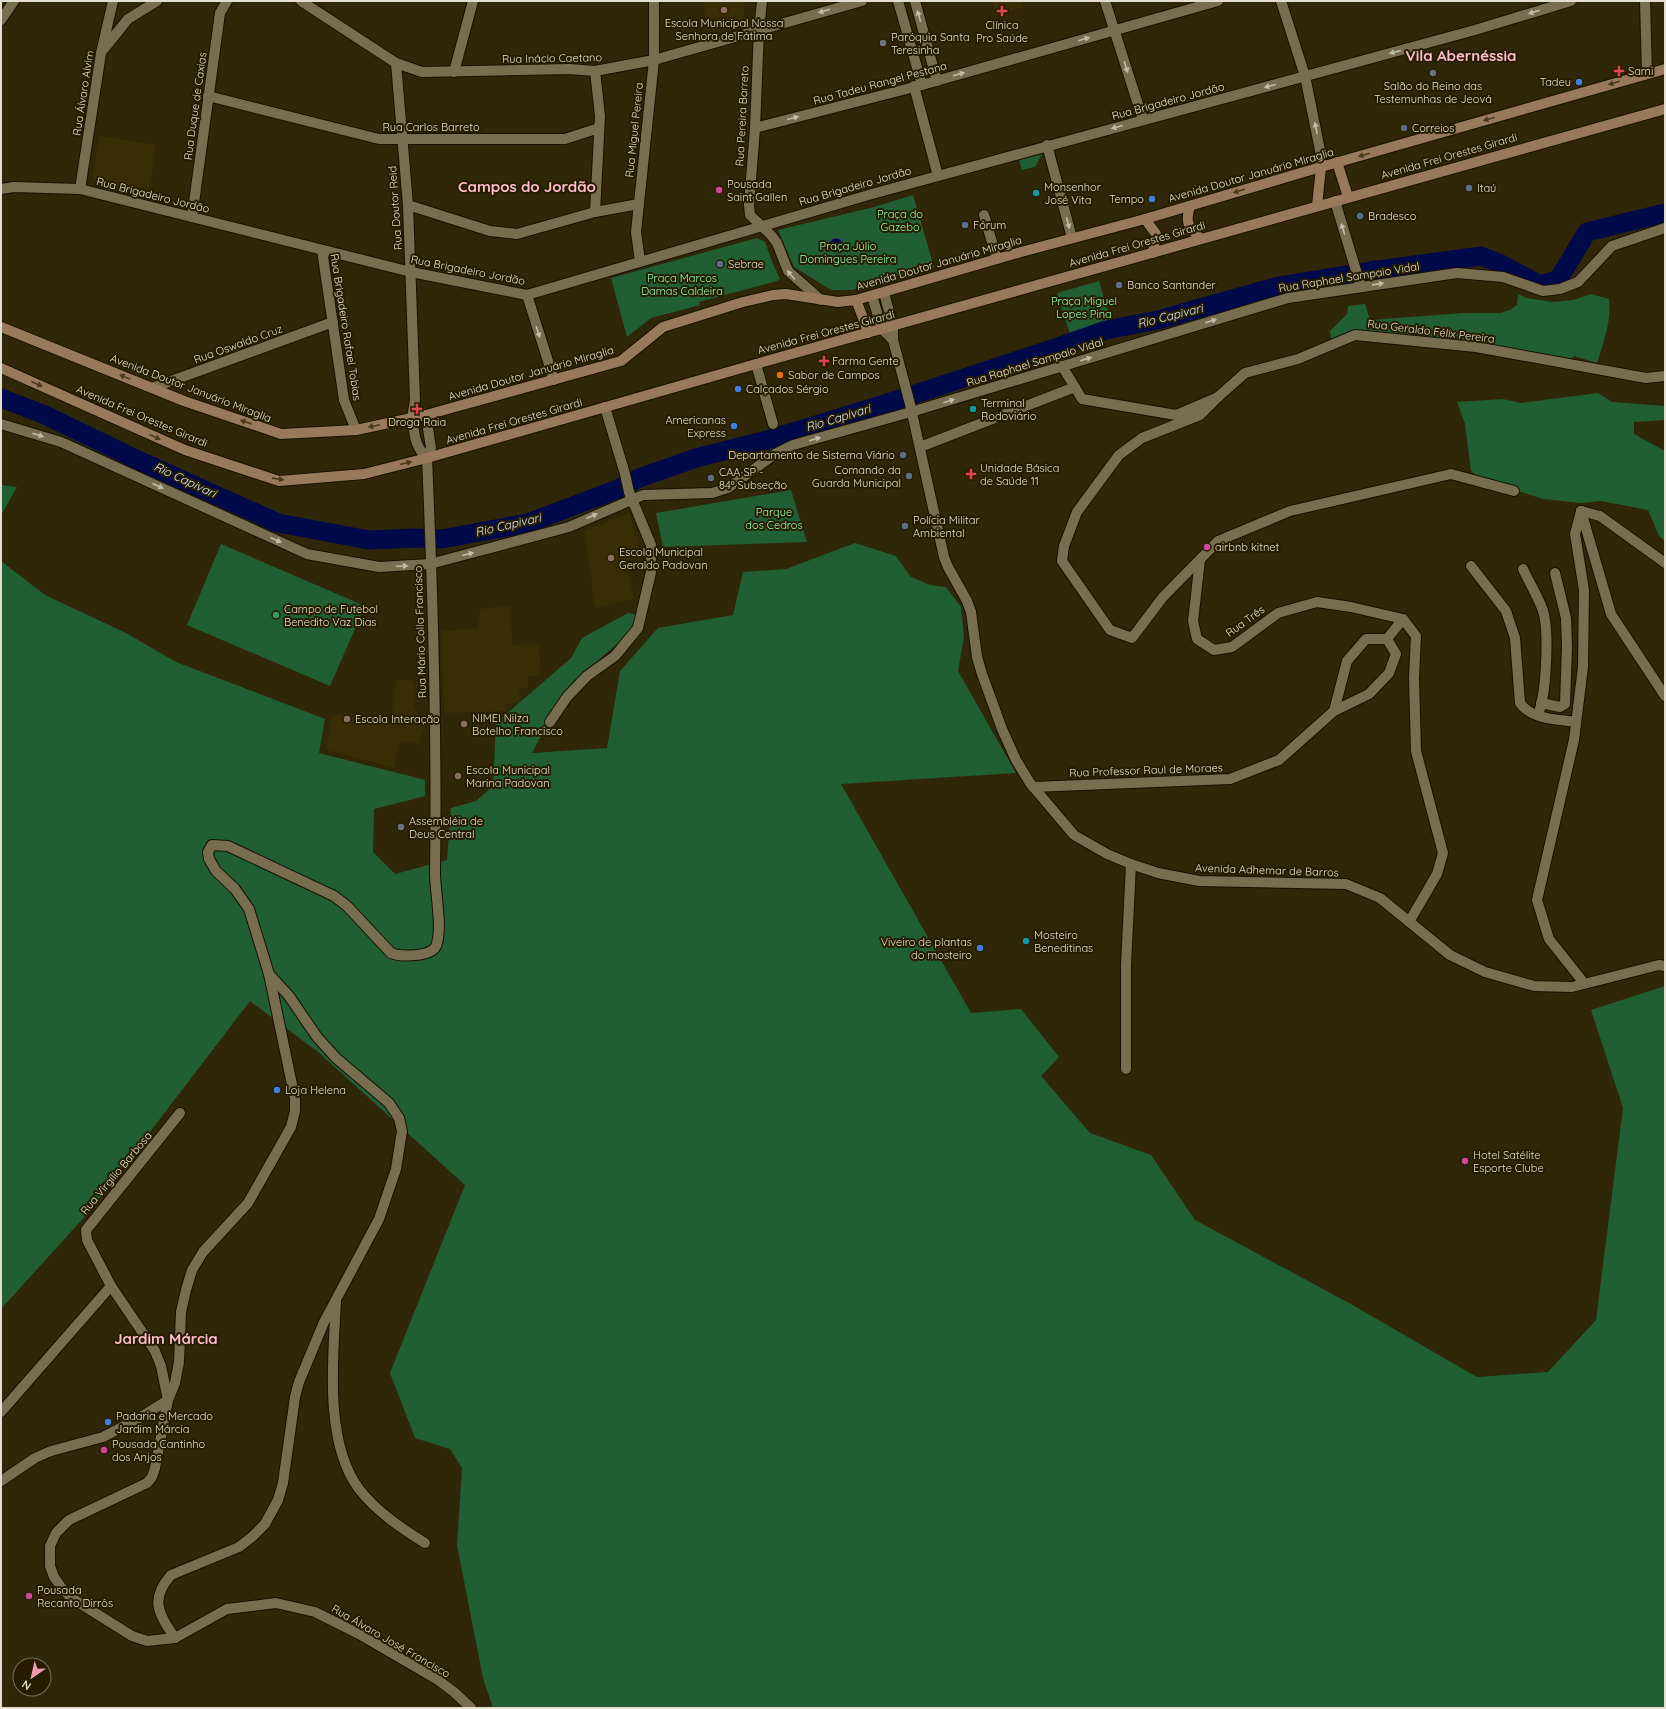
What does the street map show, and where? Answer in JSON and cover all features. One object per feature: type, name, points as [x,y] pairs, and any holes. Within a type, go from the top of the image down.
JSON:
[{"type":"main road","name":"Avenida Doutor Januário Miraglia","points":[[1,327],[184,401],[281,434],[356,430],[426,415],[621,361],[663,327],[743,302],[773,295],[786,294],[838,302],[856,300],[884,293],[997,259],[1145,219],[1337,162],[1665,69]]},
{"type":"main road","name":"Avenida Frei Orestes Girardi","points":[[1,368],[185,450],[279,481],[364,474],[427,458],[1153,253],[1200,238],[1665,109]]},
{"type":"main road","points":[[1337,162],[1348,197]]},
{"type":"main road","points":[[1317,206],[1321,167]]},
{"type":"main road","points":[[1190,206],[1187,215],[1188,225],[1200,238]]},
{"type":"main road","points":[[1145,219],[1156,234],[1153,253]]},
{"type":"main road","points":[[856,300],[868,333]]},
{"type":"street","points":[[1,20],[14,1]]},
{"type":"street","name":"Rua Álvaro Alvim","points":[[80,189],[101,53],[113,1]]},
{"type":"street","points":[[101,53],[128,19],[157,1]]},
{"type":"street","name":"Rua Duque de Caxias","points":[[192,217],[220,13],[227,1]]},
{"type":"street","name":"Rua Inácio Caetano","points":[[301,1],[396,63],[422,72],[569,69],[595,70],[654,60],[862,1]]},
{"type":"street","points":[[454,72],[473,1]]},
{"type":"street","name":"Rua Miguel Pereira","points":[[640,261],[636,232],[654,60],[654,1]]},
{"type":"street","name":"Rua Pereira Barreto","points":[[762,1],[758,30],[755,128],[749,205],[750,215],[777,243],[788,271],[821,300]]},
{"type":"street","points":[[898,1],[938,176]]},
{"type":"street","points":[[915,1],[938,80]]},
{"type":"street","points":[[1104,1],[1143,120]]},
{"type":"street","name":"Rua Tadeu Rangel Pestana","points":[[755,128],[918,86],[1218,1]]},
{"type":"street","points":[[1281,1],[1305,76],[1321,155],[1321,167]]},
{"type":"street","name":"Rua Brigadeiro Jordão","points":[[1,189],[14,187],[80,189],[411,272],[527,295],[640,261],[1047,145],[1475,30],[1571,1]]},
{"type":"street","points":[[1645,1],[1647,73]]},
{"type":"street","name":"Rua Doutor Reid","points":[[396,63],[408,205],[415,400],[412,418]]},
{"type":"street","points":[[595,70],[600,116],[595,212]]},
{"type":"street","name":"Rua Carlos Barreto","points":[[208,96],[379,139],[565,139],[599,128]]},
{"type":"street","points":[[1047,145],[1072,238]]},
{"type":"street","points":[[1335,201],[1361,286]]},
{"type":"street","points":[[408,205],[490,231],[517,234],[595,212],[639,204]]},
{"type":"street","points":[[984,215],[997,259]]},
{"type":"street","name":"Rua Raphael Sampaio Vidal","points":[[1,424],[61,442],[307,554],[379,567],[430,564],[569,527],[630,496],[712,493],[728,488],[775,454],[793,445],[911,408],[1062,366],[1288,298],[1457,273],[1503,277],[1543,291],[1560,289],[1578,282],[1612,246],[1665,228]]},
{"type":"street","name":"Rua Brigadeiro Rafael Tobias","points":[[322,250],[344,400],[356,430]]},
{"type":"street","points":[[884,293],[893,326],[893,340]]},
{"type":"street","points":[[527,295],[554,380]]},
{"type":"street","points":[[872,296],[882,329],[893,340]]},
{"type":"street","name":"Rua Oswaldo Cruz","points":[[152,388],[333,322]]},
{"type":"street","name":"Rua Geraldo Félix Pereira","points":[[1062,366],[1082,399],[1176,415],[1218,397],[1245,373],[1298,359],[1355,335],[1476,347],[1646,378],[1665,376]]},
{"type":"street","name":"Avenida Adhemar de Barros","points":[[893,340],[911,408],[944,557],[967,601],[971,612],[977,657],[1002,729],[1016,760],[1033,787],[1074,835],[1107,854],[1130,864],[1158,873],[1198,881],[1346,884],[1380,898],[1450,955],[1485,972],[1534,986],[1572,987],[1659,965],[1665,966]]},
{"type":"street","points":[[756,364],[773,424]]},
{"type":"street","points":[[1646,378],[1665,384]]},
{"type":"street","points":[[920,447],[1075,387]]},
{"type":"street","points":[[1218,397],[1200,415],[1142,438],[1119,455],[1077,512],[1064,546],[1062,561],[1110,630],[1132,638],[1163,597],[1218,541],[1290,511],[1451,474],[1514,491]]},
{"type":"street","points":[[415,400],[426,415]]},
{"type":"street","points":[[550,722],[572,691],[587,676],[614,656],[638,628],[651,572],[651,545],[630,496],[605,407]]},
{"type":"street","name":"Rua Mário Colla Francisco","points":[[269,974],[249,909],[235,888],[216,871],[209,859],[208,852],[212,845],[228,846],[334,896],[348,906],[391,953],[399,956],[430,952],[435,948],[438,933],[435,876],[436,787],[427,458],[431,448],[426,415]]},
{"type":"street","points":[[412,418],[416,442],[420,451],[427,458]]},
{"type":"street","points":[[1581,512],[1600,516],[1665,563]]},
{"type":"street","points":[[1581,512],[1611,614],[1665,696]]},
{"type":"street","points":[[1581,512],[1575,534],[1584,590],[1583,667],[1574,740],[1537,900],[1549,940],[1584,983]]},
{"type":"street","name":"Rua Três","points":[[1200,560],[1193,621],[1197,639],[1214,650],[1232,646],[1278,613],[1317,602],[1351,607],[1403,619]]},
{"type":"street","points":[[1471,566],[1506,611],[1515,638],[1520,703],[1525,710],[1538,716],[1576,722]]},
{"type":"street","points":[[1523,569],[1542,608],[1546,622],[1545,661],[1541,704],[1538,716]]},
{"type":"street","points":[[1541,704],[1560,707],[1565,704],[1567,646],[1566,618],[1556,573]]},
{"type":"street","points":[[1334,711],[1347,661],[1366,640],[1387,639],[1403,619],[1416,636],[1414,678],[1416,751],[1443,853],[1437,874],[1409,922]]},
{"type":"street","name":"Rua Professor Raul de Moraes","points":[[1033,787],[1230,779],[1279,760],[1334,711],[1369,694],[1389,673],[1396,654],[1387,639]]},
{"type":"street","points":[[1126,1068],[1126,965],[1130,864]]},
{"type":"street","points":[[175,1638],[160,1615],[159,1592],[164,1583],[171,1575],[239,1547],[248,1541],[264,1524],[278,1500],[283,1483],[295,1397],[299,1382],[336,1297],[379,1219],[396,1170],[402,1131],[399,1118],[389,1103],[336,1058],[317,1037],[289,996],[269,974]]},
{"type":"street","points":[[1,1481],[35,1458],[51,1451],[103,1437],[136,1420],[168,1400],[177,1376],[181,1312],[192,1270],[203,1252],[248,1203],[284,1142],[291,1127],[295,1111],[295,1099],[269,974]]},
{"type":"street","name":"Rua Virgílio Barbosa","points":[[168,1400],[161,1366],[155,1351],[111,1286],[88,1240],[86,1230],[180,1114]]},
{"type":"street","points":[[1,1412],[111,1286]]},
{"type":"street","points":[[336,1297],[333,1350],[333,1386],[340,1450],[349,1473],[360,1490],[379,1511],[425,1543]]},
{"type":"street","name":"Rua Álvaro José Francisco","points":[[168,1400],[155,1468],[152,1477],[147,1483],[68,1520],[56,1533],[50,1546],[50,1566],[54,1577],[70,1597],[132,1636],[147,1641],[175,1638],[227,1610],[276,1603],[315,1612],[359,1634],[438,1680],[454,1692],[471,1708]]},
{"type":"shaded area","name":"Escola Municipal Nossa Senhora de Fátima","points":[[703,1],[745,1],[743,19],[739,24],[707,31]]},
{"type":"shaded area","name":"Clínica Pro Saúde","points":[[992,1],[1021,1],[1023,7],[996,15]]},
{"type":"shaded area","points":[[100,136],[156,145],[148,195],[97,185],[92,176]]},
{"type":"shaded area","points":[[836,238],[841,240],[843,245],[841,250],[836,252],[831,250],[829,245],[831,240]]},
{"type":"shaded area","name":"Escola Municipal Geraldo Padovan","points":[[629,513],[641,554],[625,562],[634,598],[595,608],[585,531]]},
{"type":"shaded area","points":[[510,606],[512,645],[539,644],[541,675],[528,677],[528,687],[519,689],[520,702],[506,704],[506,711],[444,713],[442,631],[478,628],[480,609]]},
{"type":"shaded area","name":"Escola Interação","points":[[397,680],[414,681],[414,706],[425,726],[419,745],[400,740],[394,768],[326,750],[333,713],[390,725]]},
{"type":"green space","points":[[1042,154],[1035,167],[1022,170],[1019,160]]},
{"type":"green space","name":"Praça Júlio Domingues Pereira","points":[[913,195],[934,267],[896,276],[853,290],[831,290],[794,267],[778,230],[874,207]]},
{"type":"green space","name":"Praça Marcos Damas Caldeira","points":[[757,238],[765,242],[780,279],[699,302],[700,305],[651,318],[627,337],[611,278]]},
{"type":"green space","name":"Praça Miguel Lopes Pina","points":[[1099,281],[1111,322],[1070,334],[1057,293]]},
{"type":"green space","points":[[1518,294],[1526,298],[1554,302],[1573,300],[1591,294],[1609,299],[1610,307],[1608,323],[1597,363],[1574,356],[1568,362],[1379,333],[1343,334],[1332,343],[1330,331],[1347,314],[1348,306],[1365,304],[1370,320],[1463,313],[1501,313],[1510,310],[1517,305]]},
{"type":"green space","points":[[1598,393],[1612,402],[1665,406],[1665,420],[1634,422],[1634,434],[1665,451],[1665,541],[1659,536],[1648,510],[1601,501],[1581,503],[1543,499],[1479,478],[1471,471],[1465,424],[1457,402],[1503,399],[1521,403]]},
{"type":"green space","points":[[1,485],[17,487],[1,515]]},
{"type":"green space","name":"Parque dos Cedros","points":[[791,490],[807,542],[663,547],[656,513]]},
{"type":"green space","points":[[855,543],[896,556],[911,577],[930,585],[946,587],[961,607],[964,637],[958,671],[1016,773],[841,784],[971,1013],[1021,1009],[1059,1057],[1041,1076],[1090,1133],[1151,1155],[1195,1220],[1349,1303],[1477,1377],[1548,1372],[1596,1320],[1623,1108],[1591,1010],[1665,986],[1665,1708],[493,1708],[483,1678],[457,1545],[462,1468],[450,1449],[415,1438],[390,1373],[465,1185],[318,1052],[250,1001],[88,1213],[1,1309],[1,561],[45,595],[126,633],[176,662],[325,719],[319,753],[425,780],[425,796],[374,809],[373,852],[395,874],[447,860],[451,808],[476,801],[493,786],[496,723],[571,658],[582,638],[628,613],[637,615],[635,628],[602,657],[560,701],[532,753],[607,748],[620,671],[658,628],[733,615],[743,572],[786,569]]},
{"type":"green space","name":"Campo de Futebol Benedito Vaz Dias","points":[[221,544],[365,606],[330,686],[187,625]]},
{"type":"waterway","name":"Rio Capivari","points":[[1,398],[45,415],[140,461],[278,523],[369,540],[415,538],[442,539],[528,523],[618,489],[639,478],[696,458],[767,440],[897,400],[1106,330],[1158,320],[1279,286],[1370,271],[1481,256],[1501,264],[1540,285],[1558,280],[1587,232],[1665,213]]},
{"type":"place","name":"Escola Municipal Nossa Senhora de Fátima","points":[[724,10]]},
{"type":"place","name":"Clínica Pro Saúde","points":[[1002,11]]},
{"type":"place","name":"Paróquia Santa Teresinha","points":[[883,43]]},
{"type":"place","name":"Sami","points":[[1619,71]]},
{"type":"place","name":"Salão do Reino das Testemunhas de Jeová","points":[[1433,73]]},
{"type":"place","name":"Tadeu","points":[[1579,82]]},
{"type":"place","name":"Correios","points":[[1404,128]]},
{"type":"place","name":"Itaú","points":[[1469,188]]},
{"type":"place","name":"Pousada Saint Gallen","points":[[719,190]]},
{"type":"place","name":"Monsenhor José Vita","points":[[1036,193]]},
{"type":"place","name":"Tempo","points":[[1152,199]]},
{"type":"place","name":"Bradesco","points":[[1360,216]]},
{"type":"place","name":"Fórum","points":[[965,225]]},
{"type":"place","name":"Sebrae","points":[[720,264]]},
{"type":"place","name":"Banco Santander","points":[[1119,285]]},
{"type":"place","name":"Farma Gente","points":[[824,361]]},
{"type":"place","name":"Sabor de Campos","points":[[780,375]]},
{"type":"place","name":"Calçados Sérgio","points":[[738,389]]},
{"type":"place","name":"Droga Raia","points":[[417,409]]},
{"type":"place","name":"Terminal Rodoviário","points":[[973,409]]},
{"type":"place","name":"Americanas Express","points":[[734,426]]},
{"type":"place","name":"Departamento de Sistema Viário","points":[[903,455]]},
{"type":"place","name":"Unidade Básica de Saúde 11","points":[[971,474]]},
{"type":"place","name":"Comando da Guarda Municipal","points":[[909,476]]},
{"type":"place","name":"CAA SP - 84º Subseção","points":[[711,478]]},
{"type":"place","name":"Polícia Militar Ambiental","points":[[905,526]]},
{"type":"place","name":"airbnb kitnet","points":[[1207,547]]},
{"type":"place","name":"Escola Municipal Geraldo Padovan","points":[[611,558]]},
{"type":"place","name":"Campo de Futebol Benedito Vaz Dias","points":[[276,615]]},
{"type":"place","name":"Escola Interação","points":[[347,719]]},
{"type":"place","name":"NIMEI Nilza Botelho Francisco","points":[[464,724]]},
{"type":"place","name":"Escola Municipal Marina Padovan","points":[[458,776]]},
{"type":"place","name":"Assembléia de Deus Central","points":[[401,827]]},
{"type":"place","name":"Mosteiro Beneditinas","points":[[1026,941]]},
{"type":"place","name":"Viveiro de plantas do mosteiro","points":[[980,948]]},
{"type":"place","name":"Loja Helena","points":[[277,1090]]},
{"type":"place","name":"Hotel Satélite Esporte Clube","points":[[1465,1161]]},
{"type":"place","name":"Padaria e Mercado Jardim Márcia","points":[[108,1422]]},
{"type":"place","name":"Pousada Cantinho dos Anjos","points":[[104,1450]]},
{"type":"place","name":"Pousada Recanto Dirrôs","points":[[29,1596]]},
{"type":"district","name":"Vila Abernéssia","points":[[1461,56]]},
{"type":"district","name":"Campos do Jordão","points":[[527,187]]},
{"type":"district","name":"Jardim Márcia","points":[[166,1339]]},
{"type":"park label","name":"Praça do Gazebo","points":[[900,220]]}]
